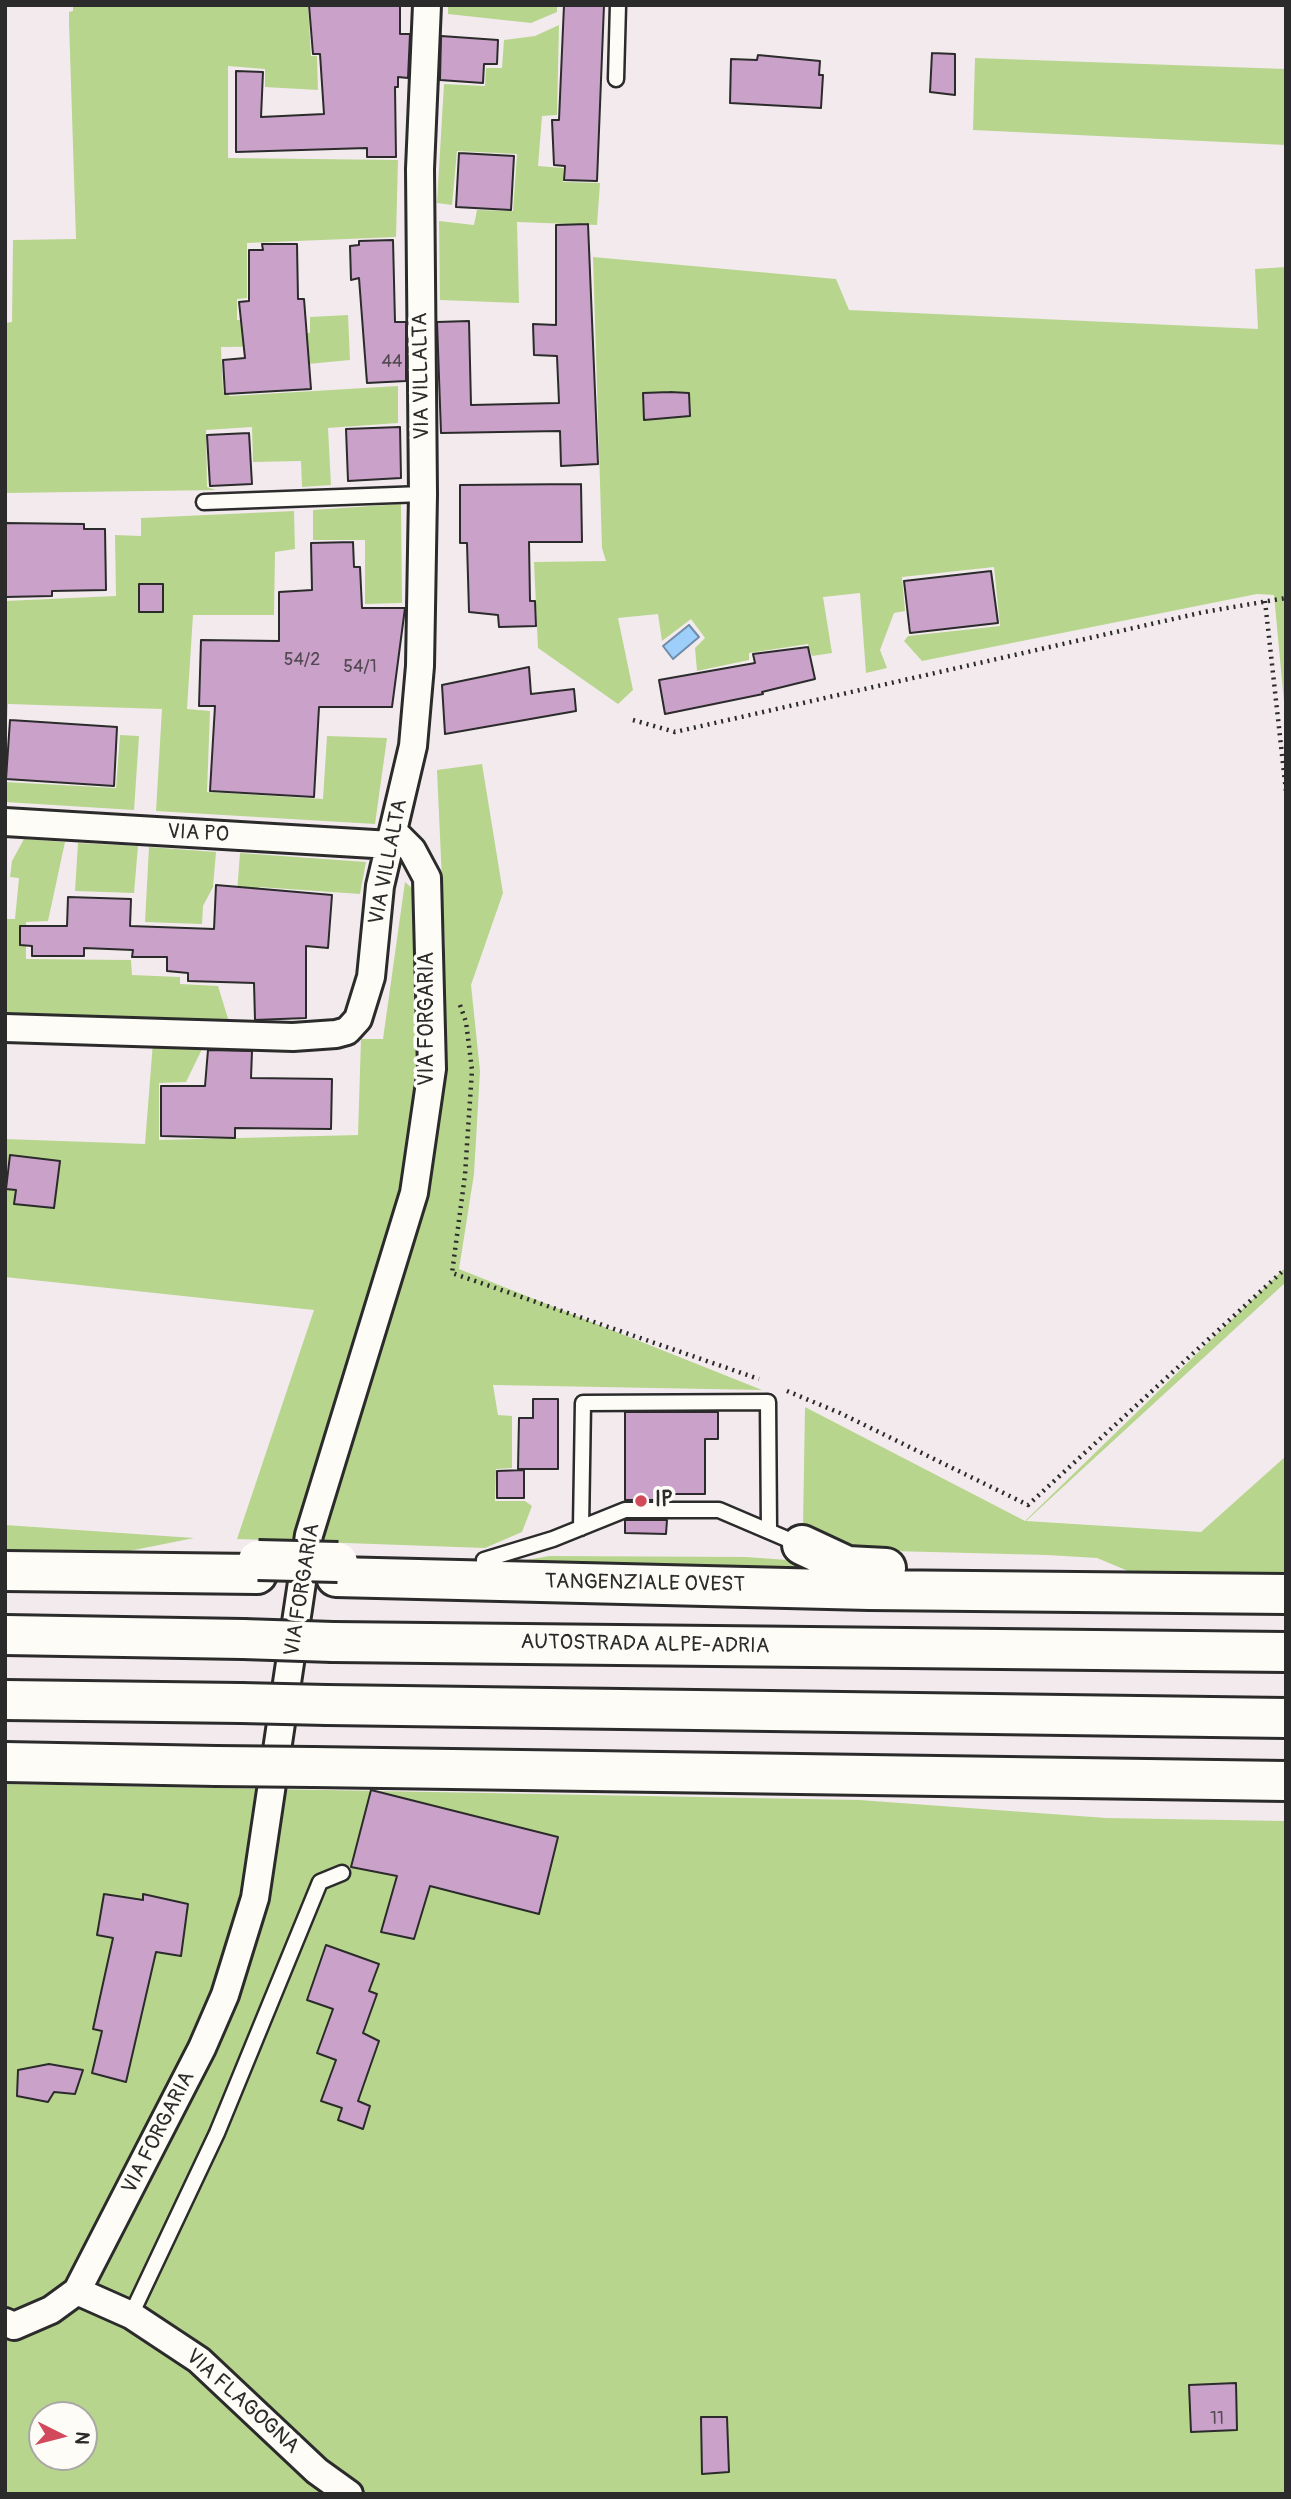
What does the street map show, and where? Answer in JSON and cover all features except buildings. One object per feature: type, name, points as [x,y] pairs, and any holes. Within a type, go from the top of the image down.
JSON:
[{"type":"highway","points":[[785,1538],[847,1566],[1049,1570],[1071,1573],[1123,1591]]},
{"type":"highway","points":[[337,1569],[467,1564],[484,1560]]},
{"type":"highway","name":"TANGENZIALE OVEST","points":[[5,1572],[146,1573],[257,1567],[869,1590],[1286,1594]]},
{"type":"highway","name":"AUTOSTRADA ALPE-ADRIA","points":[[5,1635],[333,1642],[1286,1652]]},
{"type":"highway","points":[[5,1700],[1286,1717]]},
{"type":"highway","points":[[5,1762],[1283,1782]]},
{"type":"street","name":"VIA VILLALTA","points":[[5,1028],[293,1037],[336,1034],[346,1031],[358,1019],[371,977],[380,886],[413,746],[420,666],[423,494],[419,169],[428,5]]},
{"type":"street","name":"VIA PO","points":[[5,822],[392,838]]},
{"type":"street","name":"VIA FORGARIA","points":[[5,2322],[15,2326],[51,2310],[77,2291],[202,2048],[241,1946],[256,1898],[309,1535],[414,1194],[432,1069],[427,878],[412,850],[392,838]]},
{"type":"street","points":[[77,2291],[131,2315]]},
{"type":"street","name":"VIA FLAGOGNA","points":[[131,2315],[198,2360],[317,2471],[349,2494]]},
{"type":"lane","points":[[616,79],[618,5]]},
{"type":"lane","points":[[204,502],[423,494]]},
{"type":"lane","points":[[581,1528],[583,1403],[768,1402],[785,1538]]},
{"type":"lane","points":[[484,1560],[581,1528],[625,1510],[719,1510],[785,1538]]},
{"type":"lane","points":[[131,2315],[216,2133],[320,1882],[342,1872]]},
{"type":"path","points":[[634,720],[675,732],[1204,612],[1286,598]]},
{"type":"path","points":[[1265,601],[1286,792]]},
{"type":"path","points":[[459,1002],[466,1022],[472,1070],[465,1175],[452,1273],[771,1384]]},
{"type":"path","points":[[783,1389],[840,1413],[1028,1505],[1286,1268]]},
{"type":"green space","points":[[73,5],[308,5],[311,56],[317,56],[318,90],[265,87],[265,69],[228,66],[228,158],[398,160],[396,237],[247,243],[247,298],[237,299],[237,320],[282,318],[283,334],[310,333],[310,317],[348,315],[350,360],[308,364],[307,346],[221,347],[223,392],[230,396],[398,386],[398,423],[328,428],[331,485],[302,487],[301,461],[253,462],[252,427],[206,430],[207,487],[216,490],[5,493],[5,323],[12,322],[13,240],[76,239],[69,22],[69,12],[73,11]]},
{"type":"green space","points":[[448,5],[557,5],[557,12],[531,23],[448,14]]},
{"type":"green space","points":[[559,25],[557,115],[542,116],[538,166],[563,168],[563,182],[600,183],[597,225],[517,222],[519,303],[440,300],[439,221],[474,225],[477,210],[513,211],[517,154],[457,151],[452,205],[437,203],[444,84],[485,86],[486,68],[502,68],[504,40],[535,36]]},
{"type":"green space","points":[[975,58],[1286,69],[1286,145],[973,130]]},
{"type":"green space","points":[[593,257],[836,279],[849,310],[1258,329],[1255,269],[1286,267],[1286,723],[1274,595],[1257,594],[922,661],[904,641],[908,636],[1000,626],[994,567],[902,577],[905,611],[894,613],[880,650],[887,668],[866,673],[860,593],[823,597],[832,653],[812,656],[808,644],[749,653],[749,660],[697,671],[695,648],[705,638],[691,619],[662,641],[658,614],[618,618],[633,690],[618,704],[538,648],[534,562],[606,561],[602,548]]},
{"type":"green space","points":[[401,504],[402,603],[365,604],[365,540],[313,540],[313,510]]},
{"type":"green space","points":[[294,511],[295,549],[275,552],[274,615],[193,615],[187,709],[210,711],[207,792],[323,799],[327,736],[387,738],[375,824],[156,811],[162,709],[8,704],[5,754],[5,601],[116,596],[115,535],[141,536],[141,518]]},
{"type":"green space","points":[[120,735],[139,736],[134,810],[5,802],[5,782],[116,788]]},
{"type":"green space","points":[[482,764],[503,893],[471,985],[480,1071],[474,1174],[459,1269],[762,1390],[493,1385],[498,1415],[512,1416],[512,1468],[496,1469],[495,1501],[525,1501],[532,1506],[522,1532],[485,1548],[318,1542],[445,1071],[445,947],[437,770]]},
{"type":"green space","points":[[24,839],[65,842],[48,921],[26,922],[26,959],[131,960],[132,975],[180,977],[180,984],[218,986],[230,1025],[5,1014],[5,919],[15,919],[19,878],[10,877],[12,861]]},
{"type":"green space","points":[[78,843],[138,846],[134,893],[75,891]]},
{"type":"green space","points":[[149,847],[216,852],[213,887],[203,906],[202,924],[145,922]]},
{"type":"green space","points":[[240,853],[366,862],[360,894],[259,887],[256,920],[236,906]]},
{"type":"green space","points":[[405,882],[415,891],[418,1066],[402,1189],[294,1541],[237,1539],[314,1310],[5,1277],[5,1139],[145,1144],[153,1042],[205,1043],[186,1082],[159,1083],[159,1140],[358,1135],[361,1039],[383,1039]]},
{"type":"green space","points":[[1286,1267],[1286,1282],[1026,1521],[1201,1532],[1286,1456],[1286,1578],[1140,1576],[1097,1558],[853,1550],[820,1540],[803,1525],[805,1407],[1025,1521]]},
{"type":"green space","points":[[5,1525],[194,1538],[119,1553],[5,1552]]},
{"type":"green space","points":[[549,1556],[746,1557],[802,1561],[811,1571],[517,1565],[521,1561]]},
{"type":"green space","points":[[5,1784],[859,1800],[1106,1818],[1286,1821],[1286,2494],[5,2494]]},
{"type":"water","points":[[689,625],[699,637],[673,659],[663,646]]},
{"type":"place","name":"IP","points":[[641,1501]]}]
